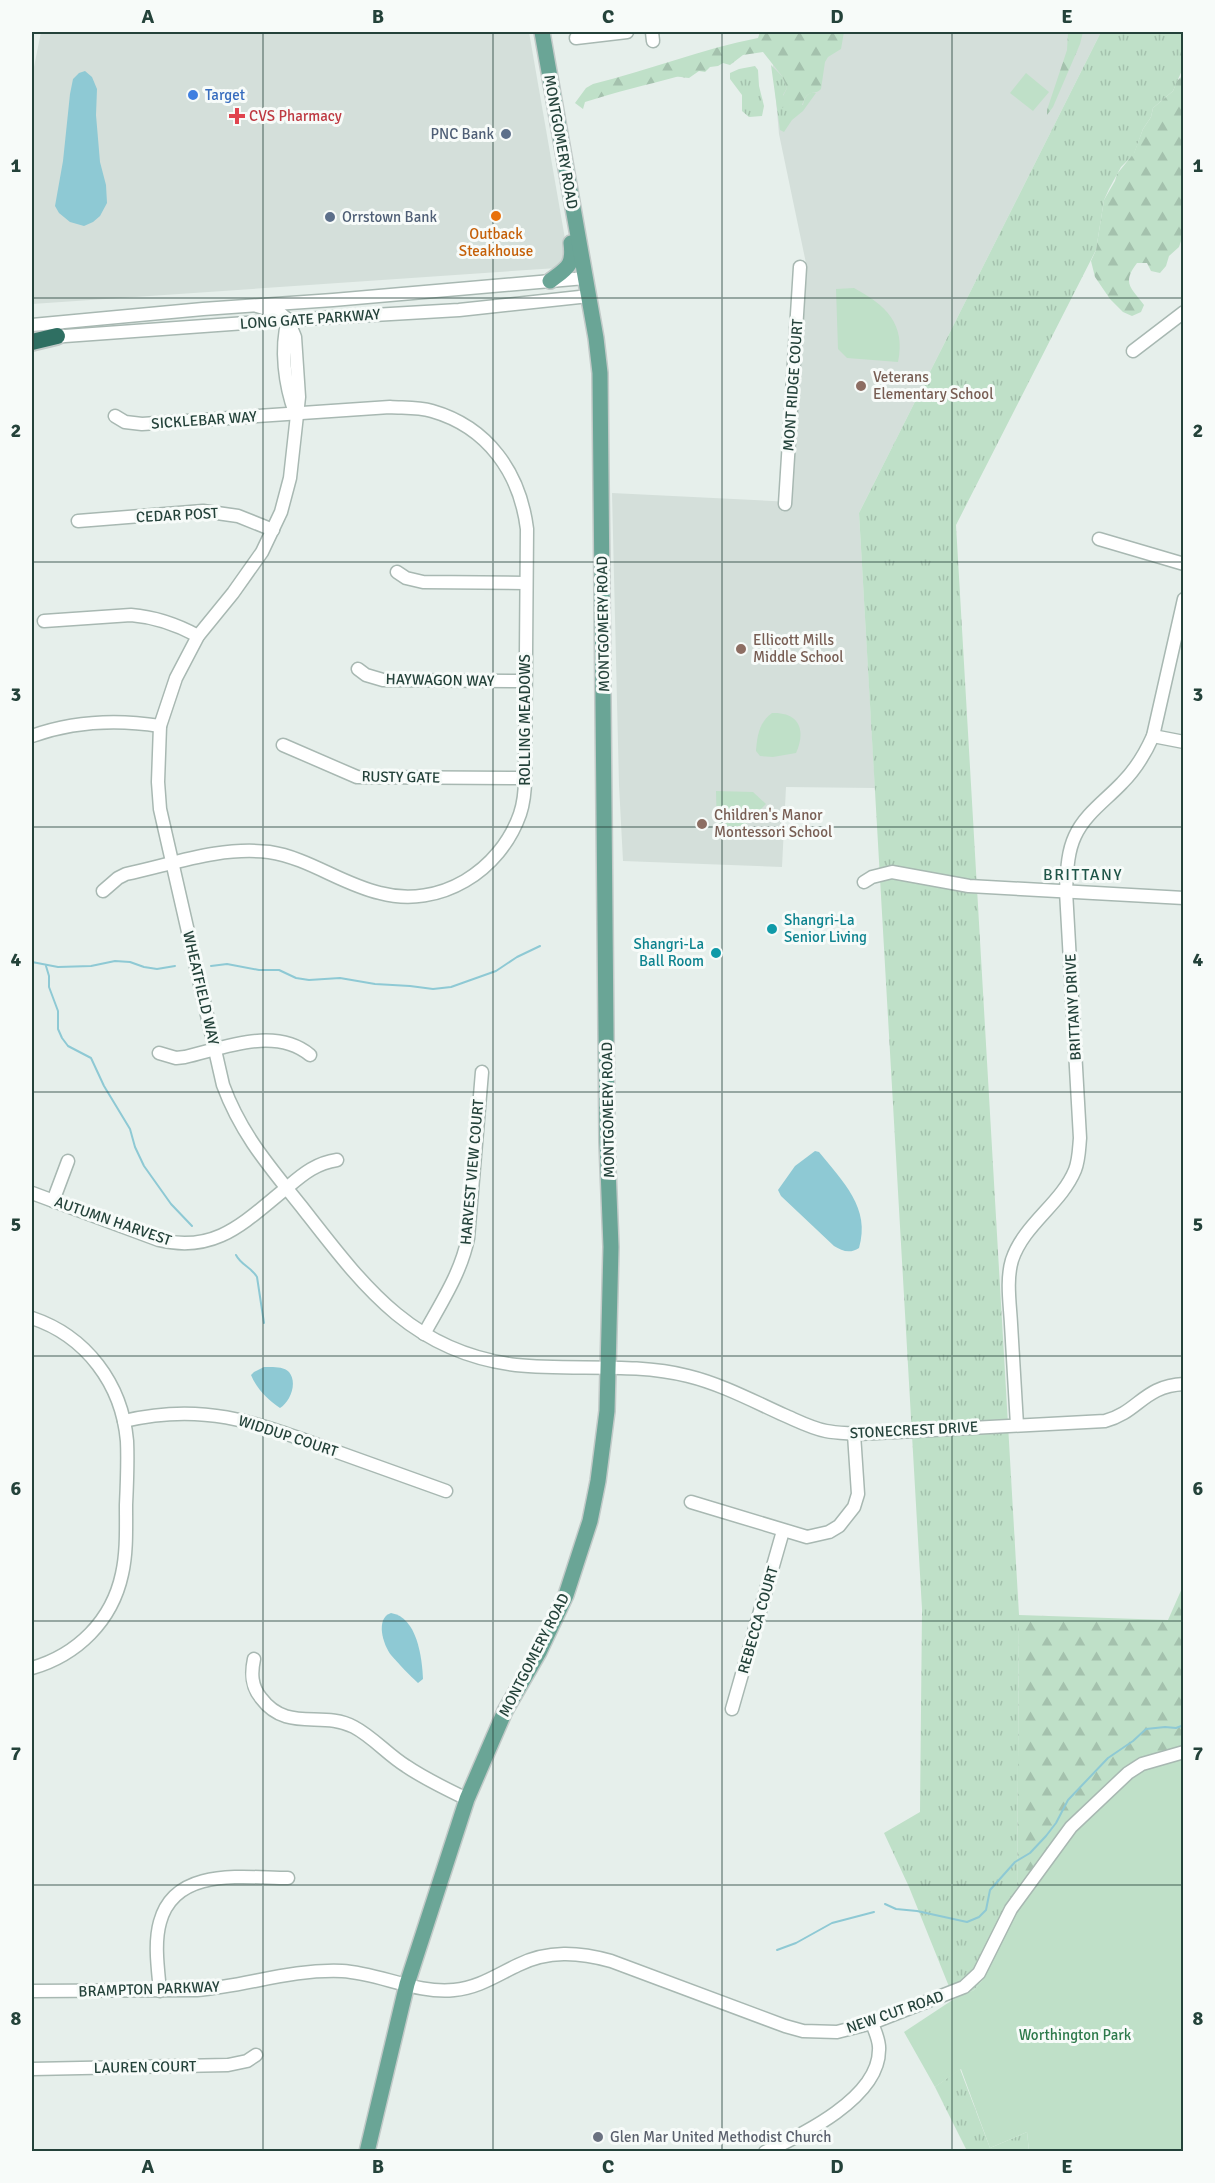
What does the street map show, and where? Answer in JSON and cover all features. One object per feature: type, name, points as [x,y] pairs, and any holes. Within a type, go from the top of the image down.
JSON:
[{"type":"highway","points":[[32,340],[57,336]]},
{"type":"main road","name":"MONTGOMERY ROAD","points":[[368,2151],[407,1984],[467,1799],[505,1711],[558,1613],[578,1561],[598,1481],[608,1411],[611,1247],[607,1130],[600,373],[589,296],[542,32]]},
{"type":"main road","points":[[550,281],[569,267],[572,260],[572,246],[555,158],[562,152]]},
{"type":"street","points":[[576,38],[627,32]]},
{"type":"street","name":"MONT RIDGE COURT","points":[[784,504],[800,267]]},
{"type":"street","name":"LONG GATE PARKWAY","points":[[32,325],[256,306],[282,307],[312,302],[585,278]]},
{"type":"street","name":"LONG GATE PARKWAY","points":[[57,336],[257,322],[292,316],[309,318],[459,310],[589,296]]},
{"type":"street","points":[[257,322],[282,307],[292,316],[312,302]]},
{"type":"street","points":[[1133,351],[1184,312]]},
{"type":"street","name":"WHEATFIELD WAY","points":[[292,316],[284,336],[288,393],[296,414],[294,451],[281,512],[250,570],[198,636],[176,678],[160,726],[158,782],[160,809],[223,1085],[241,1126],[261,1158],[356,1276],[380,1301],[424,1334],[452,1348],[482,1358],[516,1365],[609,1368]]},
{"type":"street","name":"ROLLING MEADOWS","points":[[103,891],[126,874],[223,852],[270,852],[308,863],[381,894],[417,897],[455,887],[472,878],[498,854],[521,813],[525,778],[527,529],[520,494],[505,464],[482,437],[452,418],[420,408],[390,407],[296,414]]},
{"type":"street","name":"SICKLEBAR WAY","points":[[115,416],[125,422],[142,424],[296,414]]},
{"type":"street","name":"CEDAR POST","points":[[78,521],[203,511],[238,516],[273,530]]},
{"type":"street","points":[[1099,539],[1184,564]]},
{"type":"street","points":[[397,572],[406,578],[423,582],[526,583]]},
{"type":"street","name":"BRITTANY DRIVE","points":[[1017,1425],[1010,1285],[1012,1260],[1033,1224],[1070,1179],[1076,1169],[1079,1155],[1080,1138],[1066,891],[1069,853],[1078,830],[1094,809],[1134,770],[1145,754],[1153,736],[1184,599]]},
{"type":"street","points":[[44,621],[145,616],[168,621],[198,636]]},
{"type":"street","name":"HAYWAGON WAY","points":[[358,669],[366,675],[383,680],[525,681]]},
{"type":"street","points":[[32,736],[71,725],[93,722],[134,722],[160,726]]},
{"type":"street","points":[[1153,736],[1184,742]]},
{"type":"street","name":"RUSTY GATE","points":[[283,745],[357,777],[525,778]]},
{"type":"street","points":[[864,882],[872,877],[892,872],[969,886],[1184,898]]},
{"type":"street","points":[[159,1053],[176,1058],[248,1042],[272,1040],[296,1044],[310,1055]]},
{"type":"street","name":"HARVEST VIEW COURT","points":[[424,1334],[459,1270],[468,1238],[482,1072]]},
{"type":"street","name":"AUTUMN HARVEST","points":[[32,1193],[159,1240],[188,1244],[202,1243],[230,1231],[310,1168],[337,1160]]},
{"type":"street","points":[[53,1201],[68,1161]]},
{"type":"street","points":[[32,1318],[56,1329],[89,1354],[111,1385],[124,1421],[127,1462],[125,1555],[118,1590],[111,1607],[87,1638],[56,1659],[32,1668]]},
{"type":"street","name":"STONECREST DRIVE","points":[[609,1368],[686,1375],[731,1391],[810,1426],[835,1433],[854,1434],[1105,1421],[1125,1413],[1162,1387],[1184,1384]]},
{"type":"street","name":"WIDDUP COURT","points":[[124,1421],[150,1415],[187,1413],[244,1420],[447,1491]]},
{"type":"street","points":[[691,1502],[783,1531],[807,1537],[818,1535],[839,1526],[854,1507],[858,1494],[854,1434]]},
{"type":"street","name":"REBECCA COURT","points":[[732,1709],[783,1531]]},
{"type":"street","points":[[254,1659],[252,1668],[254,1686],[265,1704],[273,1711],[282,1716],[298,1719],[346,1723],[356,1728],[406,1767],[467,1799]]},
{"type":"street","name":"NEW CUT ROAD","points":[[407,1984],[433,1990],[474,1987],[519,1964],[544,1955],[564,1953],[590,1955],[803,2031],[837,2032],[872,2023],[955,1991],[972,1981],[979,1973],[1011,1909],[1071,1827],[1128,1773],[1142,1764],[1184,1752]]},
{"type":"street","points":[[160,1991],[157,1943],[159,1923],[165,1908],[176,1896],[201,1880],[288,1878]]},
{"type":"street","name":"BRAMPTON PARKWAY","points":[[32,1991],[160,1991],[219,1988],[274,1976],[321,1971],[370,1975],[407,1984]]},
{"type":"street","points":[[765,2151],[819,2124],[847,2103],[862,2088],[873,2073],[880,2049],[872,2023]]},
{"type":"street","name":"LAUREN COURT","points":[[32,2069],[228,2065],[247,2061],[255,2055]]},
{"type":"shaded area","points":[[41,32],[529,32],[568,256],[557,268],[32,304],[32,77]]},
{"type":"shaded area","points":[[770,32],[1101,32],[859,513],[875,788],[786,787],[782,867],[623,861],[612,493],[792,502],[807,268],[779,134]]},
{"type":"green space","points":[[760,32],[844,32],[841,49],[828,57],[825,62],[821,89],[807,95],[800,108],[789,104],[782,108],[782,98],[787,88],[782,76],[763,52],[743,55],[730,65],[723,63],[710,67],[705,72],[699,71],[689,78],[676,77],[585,102],[583,109],[575,103],[586,88],[593,84],[758,38]]},
{"type":"green space","points":[[1068,32],[1083,32],[1053,107],[1047,115],[1067,50]]},
{"type":"green space","points":[[1101,32],[1183,32],[1183,68],[1173,91],[1153,108],[1134,154],[1121,167],[1109,189],[1104,200],[1096,250],[956,525],[1019,1615],[1017,1911],[982,1981],[974,1990],[954,1999],[909,1887],[884,1833],[920,1812],[922,1609],[859,513]]},
{"type":"green space","points":[[771,65],[782,76],[787,88],[783,95],[789,104],[803,105],[807,96],[816,93],[784,132],[780,130]]},
{"type":"green space","points":[[755,66],[758,70],[764,106],[762,116],[749,117],[742,111],[742,95],[730,79],[730,73]]},
{"type":"green space","points":[[1026,73],[1049,92],[1033,111],[1010,93]]},
{"type":"green space","points":[[1183,75],[1183,235],[1179,247],[1169,256],[1166,266],[1160,273],[1151,271],[1147,263],[1137,263],[1132,270],[1130,286],[1144,305],[1141,312],[1132,316],[1123,312],[1110,299],[1095,277],[1091,261],[1096,250],[1104,200],[1117,174],[1134,153],[1153,108],[1173,91],[1177,81]]},
{"type":"green space","points":[[854,288],[875,301],[891,317],[899,336],[898,362],[847,358],[838,349],[836,289]]},
{"type":"green space","points":[[772,713],[789,716],[798,724],[800,737],[796,753],[773,757],[760,756],[756,751],[761,725]]},
{"type":"green space","points":[[716,791],[753,792],[766,804],[735,835],[717,833]]},
{"type":"green space","points":[[1183,1586],[1183,1758],[1017,1911],[1019,1615],[1168,1620]]},
{"type":"green space","name":"Worthington Park","points":[[1183,1758],[1183,2151],[1029,2151],[1027,2132],[990,2148],[961,2069],[935,2087],[904,2032],[954,1999],[974,1990],[982,1981],[1017,1911],[1076,1830],[1131,1778]]},
{"type":"green space","points":[[960,2069],[990,2148],[1027,2132],[1029,2151],[967,2151],[935,2087]]},
{"type":"water","points":[[85,71],[92,77],[97,89],[96,115],[100,162],[106,185],[107,203],[100,216],[84,226],[70,222],[59,213],[55,206],[73,79]]},
{"type":"water","points":[[815,1151],[819,1152],[845,1185],[858,1208],[862,1234],[859,1248],[856,1250],[846,1251],[834,1246],[781,1196],[778,1190],[795,1166]]},
{"type":"water","points":[[264,1367],[284,1369],[292,1376],[292,1392],[280,1408],[263,1394],[251,1375]]},
{"type":"water","points":[[391,1613],[407,1622],[416,1639],[423,1679],[418,1683],[391,1655],[385,1645],[382,1632],[383,1620]]},
{"type":"waterway","points":[[211,966],[227,964],[259,970],[279,970],[296,978],[309,980],[340,978],[375,984],[433,989],[451,987],[496,971],[540,946]]},
{"type":"waterway","points":[[32,962],[58,967],[91,966],[115,961],[130,962],[157,969],[175,966]]},
{"type":"waterway","points":[[46,966],[49,987],[58,1011],[58,1029],[62,1038],[68,1046],[91,1058],[104,1086],[130,1129],[144,1166],[171,1204],[192,1226]]},
{"type":"waterway","points":[[236,1255],[257,1277],[264,1323]]},
{"type":"waterway","points":[[885,1904],[896,1909],[917,1911],[967,1922],[979,1917],[986,1910],[990,1890],[1015,1862],[1030,1853],[1046,1836],[1068,1800],[1108,1758],[1146,1729],[1176,1728],[1184,1725]]},
{"type":"waterway","points":[[777,1950],[796,1943],[832,1923],[874,1912]]},
{"type":"place","name":"Target","points":[[193,95]]},
{"type":"place","name":"CVS Pharmacy","points":[[237,116]]},
{"type":"place","name":"PNC Bank","points":[[506,134]]},
{"type":"place","name":"Outback Steakhouse","points":[[496,216]]},
{"type":"place","name":"Orrstown Bank","points":[[330,217]]},
{"type":"place","name":"Veterans Elementary School","points":[[861,386]]},
{"type":"place","name":"Ellicott Mills Middle School","points":[[741,649]]},
{"type":"place","name":"Children's Manor Montessori School","points":[[702,824]]},
{"type":"place","name":"Shangri-La Senior Living","points":[[772,929]]},
{"type":"place","name":"Shangri-La Ball Room","points":[[716,953]]},
{"type":"place","name":"Glen Mar United Methodist Church","points":[[598,2137]]},
{"type":"district","name":"BRITTANY","points":[[1083,875]]}]
